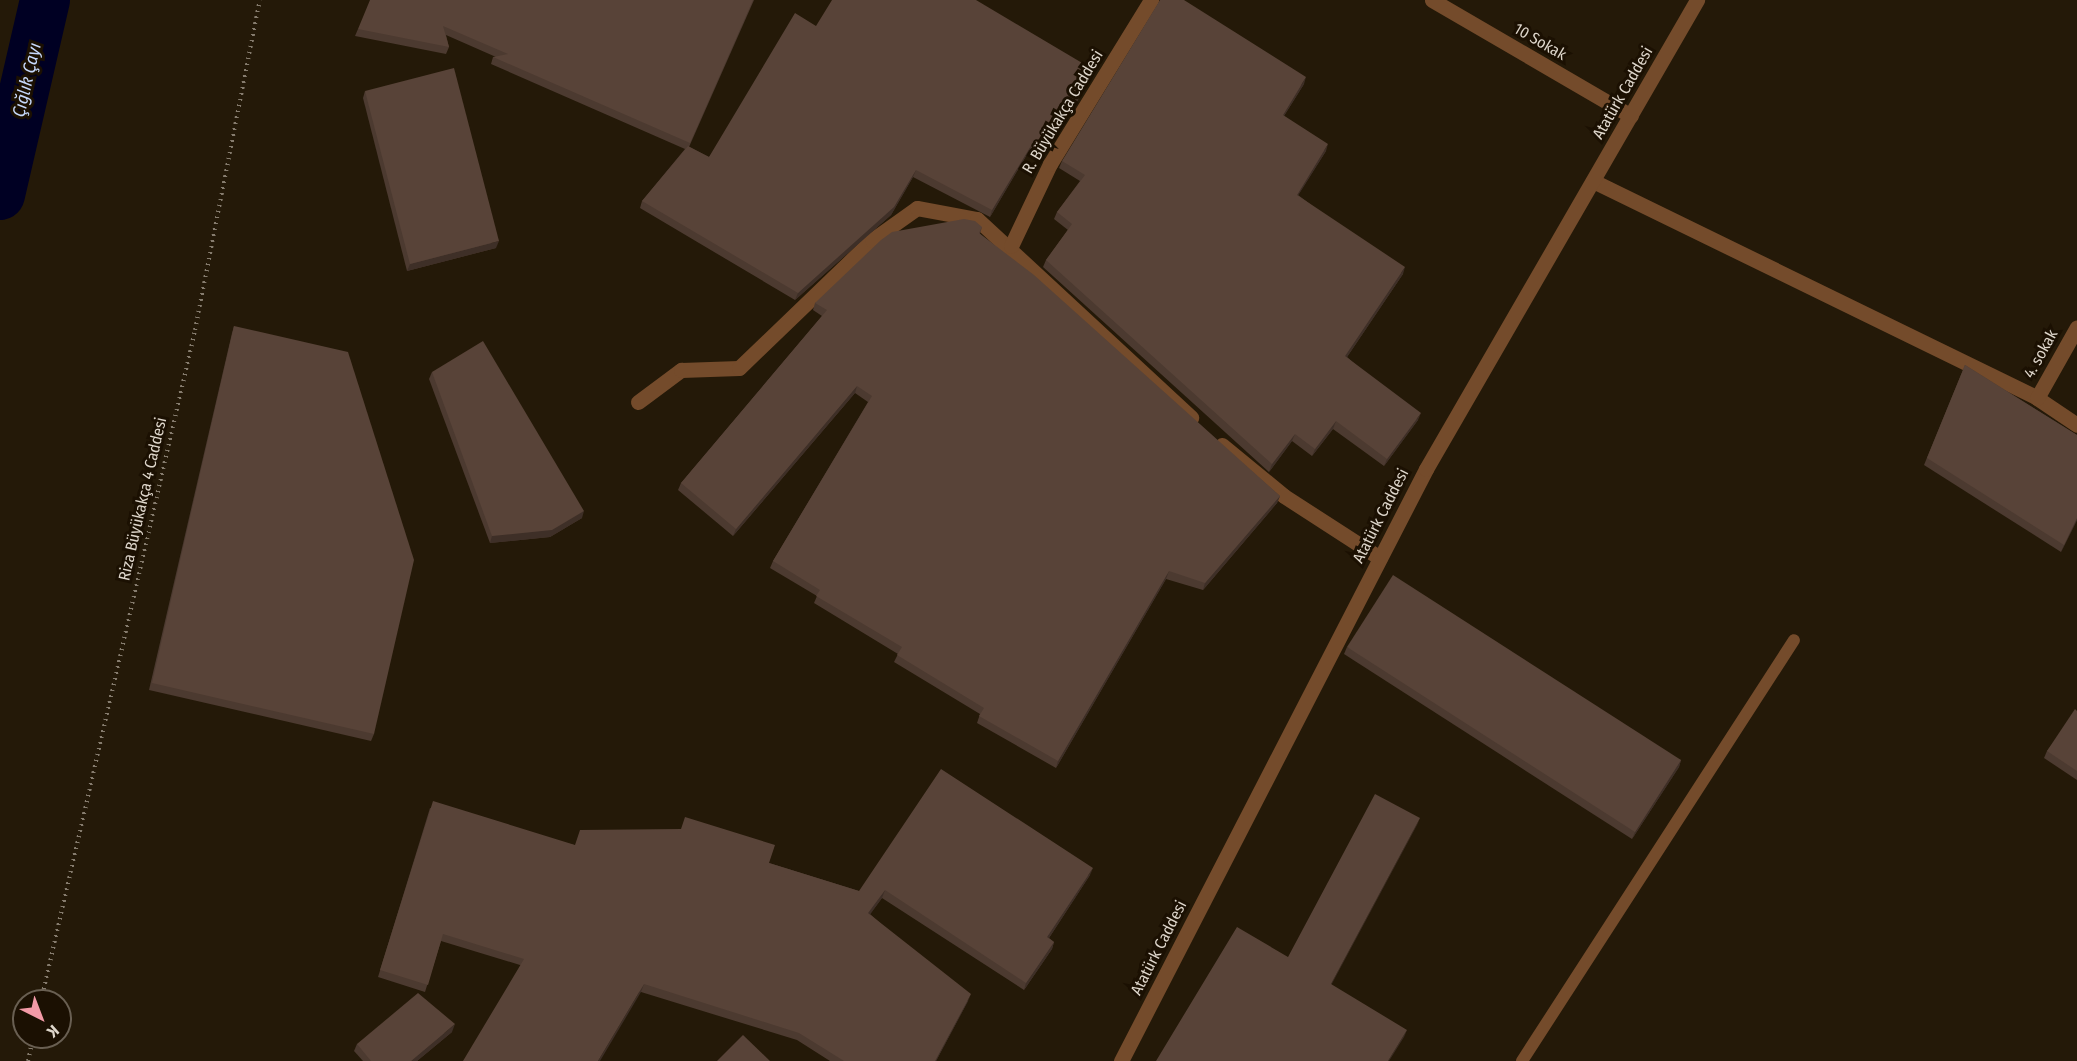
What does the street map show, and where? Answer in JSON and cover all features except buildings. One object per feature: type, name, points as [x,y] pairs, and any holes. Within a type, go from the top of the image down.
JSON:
[{"type":"street","name":"R. Büyükakça Caddesi","points":[[1011,246],[1050,164],[1151,0]]},
{"type":"street","name":"10 Sokak","points":[[1432,0],[1631,116]]},
{"type":"street","name":"Atatürk Caddesi","points":[[1121,1061],[1380,558],[1697,0]]},
{"type":"street","points":[[1593,181],[2037,398],[2077,425]]},
{"type":"street","points":[[638,402],[681,370],[739,368],[872,240],[917,208],[977,219],[1011,246],[1206,431],[1284,495],[1380,558]]},
{"type":"street","name":"4. sokak","points":[[2037,398],[2077,327]]},
{"type":"lane","points":[[1522,1061],[1794,640]]},
{"type":"path","name":"Riza Büyükakça 4 Caddesi","points":[[44,989],[195,330],[260,0]]},
{"type":"waterway","name":"Çığlık Çayı","points":[[0,195],[45,0]]}]
